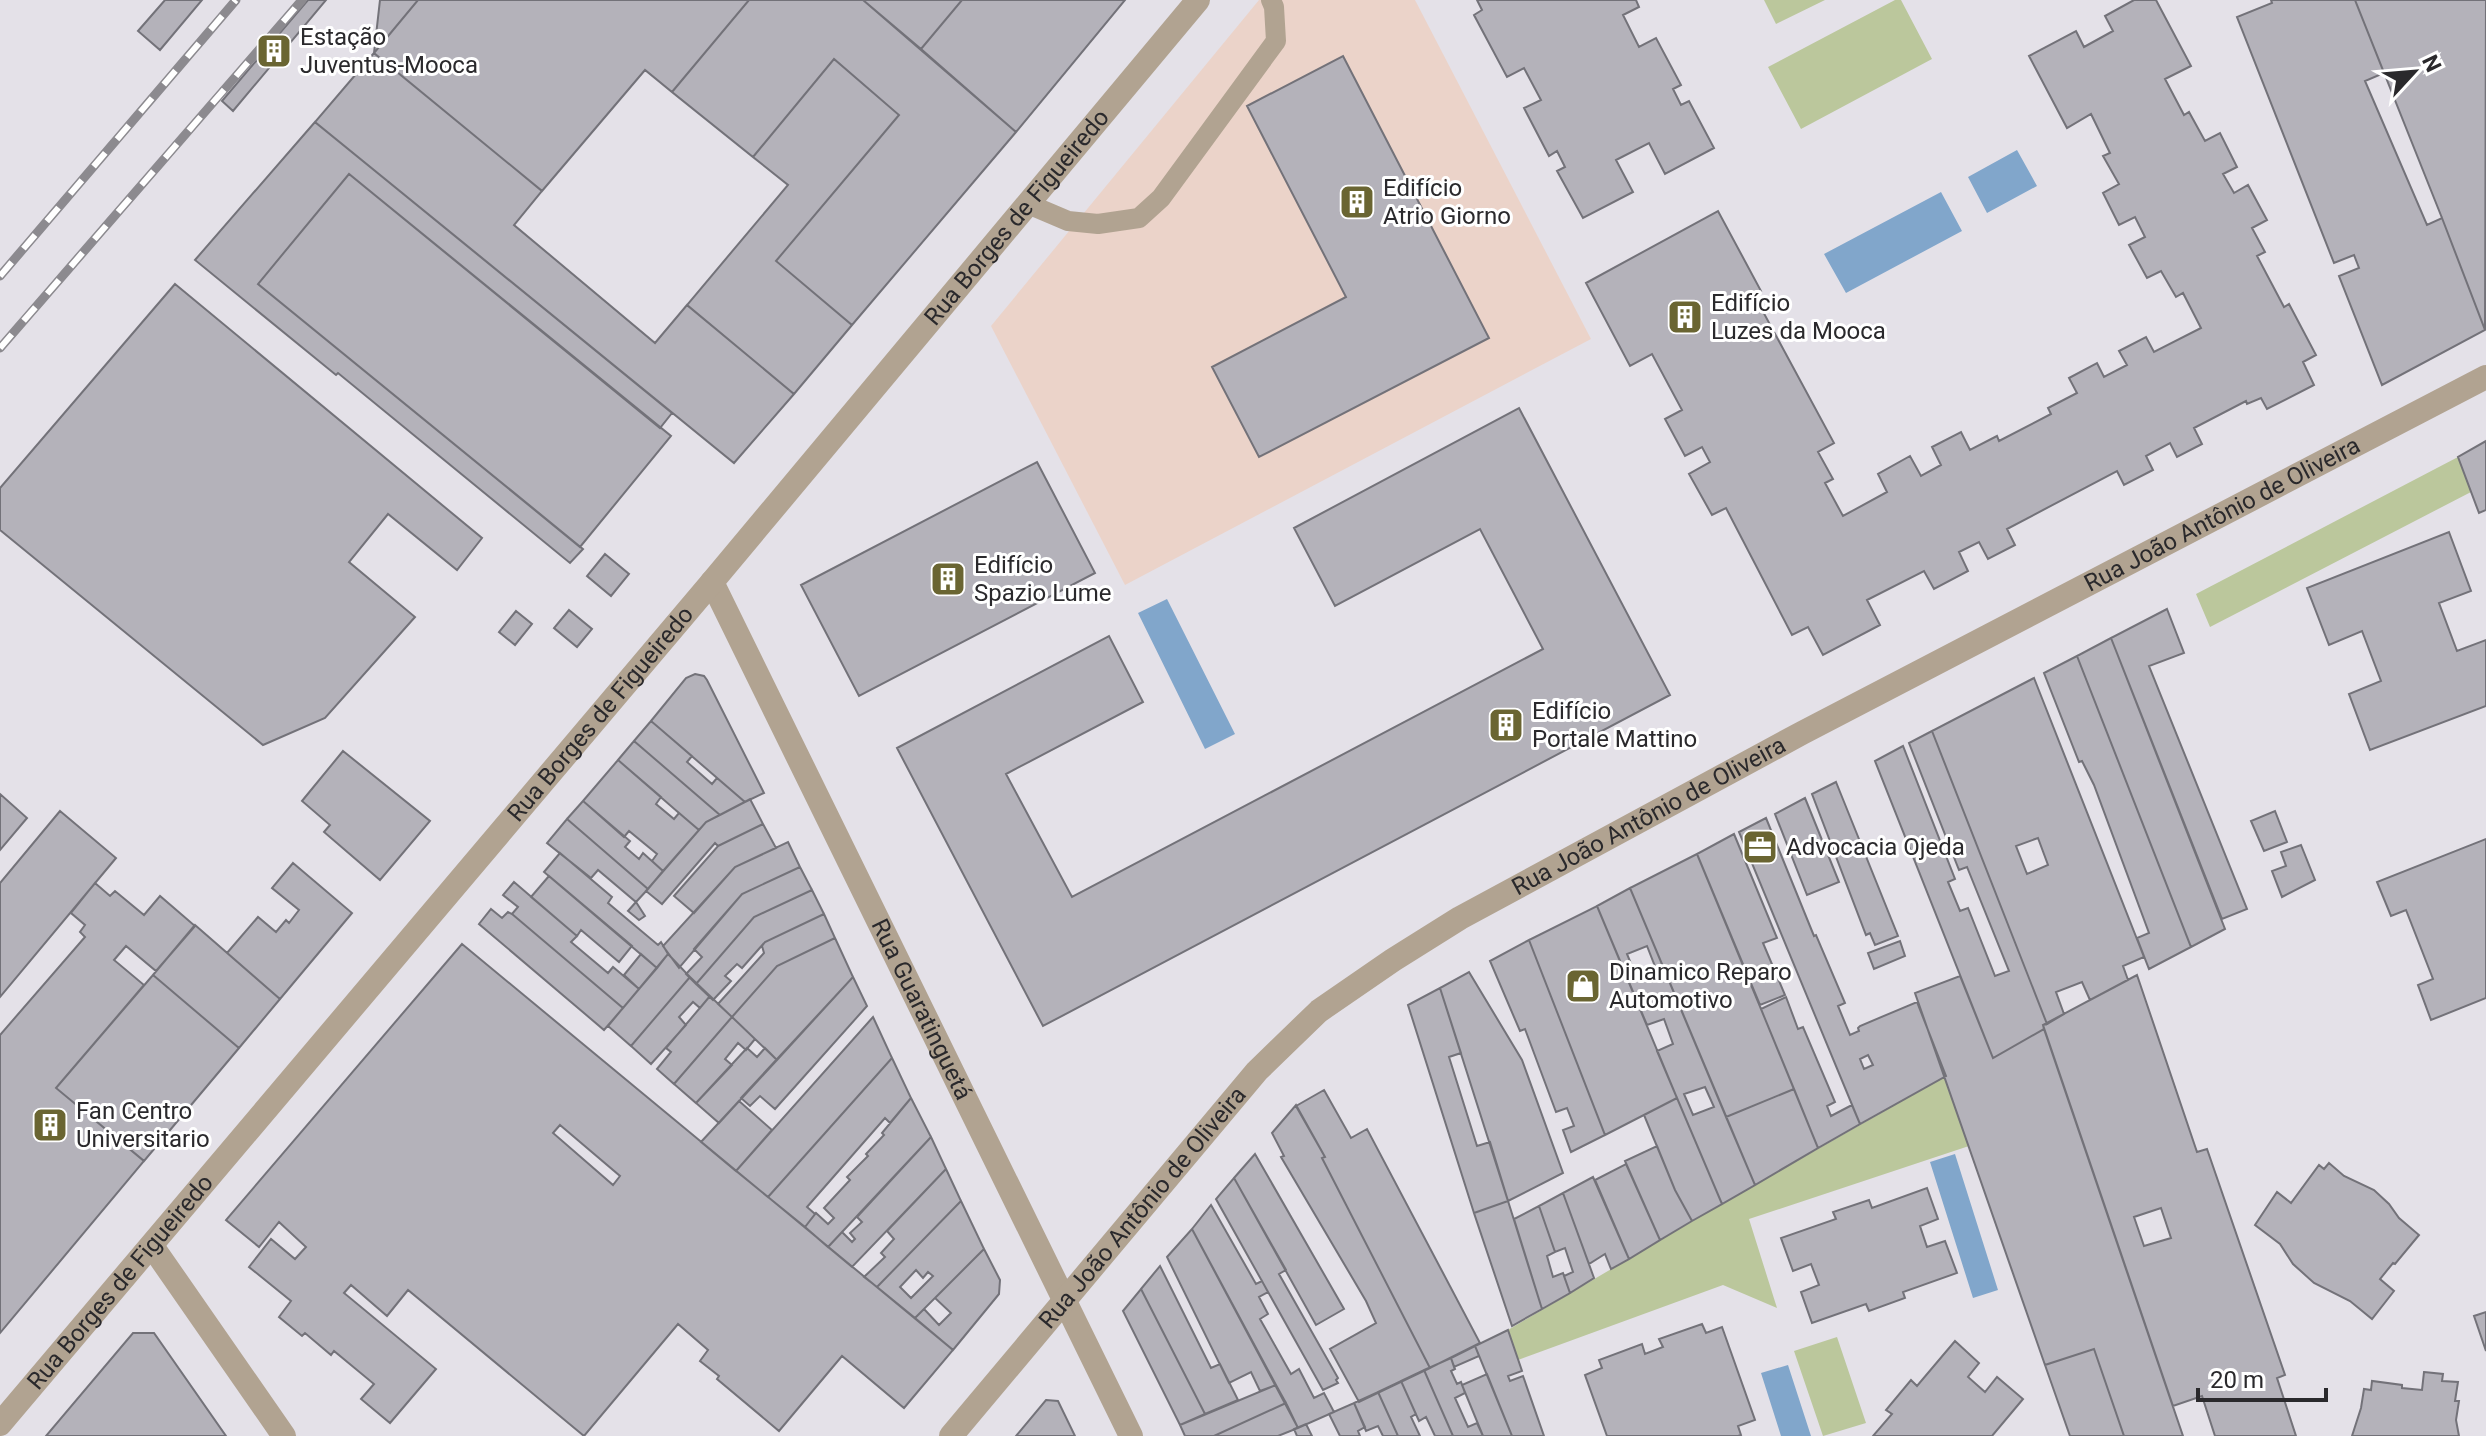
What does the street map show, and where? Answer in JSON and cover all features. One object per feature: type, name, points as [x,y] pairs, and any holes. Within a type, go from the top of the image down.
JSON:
[{"type":"street","name":"Rua Borges de Figueiredo","points":[[0,1424],[712,582],[1198,0]]},
{"type":"street","name":"Rua João Antônio de Oliveira","points":[[951,1436],[1257,1071],[1319,1011],[1460,918],[1802,733],[2486,377]]},
{"type":"street","name":"Rua Guaratinguetá","points":[[712,582],[1131,1436]]},
{"type":"street","points":[[152,1246],[284,1436]]},
{"type":"lane","points":[[1028,204],[1068,221],[1098,224],[1139,218],[1161,198],[1276,41],[1271,0]]},
{"type":"shaded area","points":[[1259,0],[1415,0],[1591,339],[1125,585],[991,326]]},
{"type":"green space","points":[[1764,0],[1825,0],[1776,24]]},
{"type":"green space","points":[[1895,0],[1901,0],[1932,59],[1801,129],[1768,67]]},
{"type":"green space","points":[[2458,457],[2471,492],[2210,627],[2196,594]]},
{"type":"green space","points":[[1946,1076],[1969,1146],[1749,1219],[1777,1308],[1723,1285],[1518,1360],[1508,1330]]},
{"type":"green space","points":[[1837,1337],[1866,1423],[1823,1436],[1794,1351]]},
{"type":"water","points":[[2017,150],[2037,186],[1987,213],[1968,177]]},
{"type":"water","points":[[1941,192],[1962,231],[1846,293],[1824,254]]},
{"type":"water","points":[[1167,599],[1235,734],[1205,749],[1138,613]]},
{"type":"water","points":[[1955,1154],[1998,1290],[1973,1298],[1930,1162]]},
{"type":"water","points":[[1788,1365],[1811,1436],[1781,1436],[1761,1373]]},
{"type":"building","points":[[165,0],[202,0],[160,50],[138,31]]},
{"type":"building","name":"Estação Juventus-Mooca","points":[[308,0],[326,0],[233,111],[222,101]]},
{"type":"building","points":[[380,0],[418,0],[374,53]]},
{"type":"building","points":[[418,0],[749,0],[672,92],[645,70],[542,191],[374,53]]},
{"type":"building","points":[[749,0],[863,0],[1016,132],[852,325],[776,261],[899,115],[834,59],[753,157],[672,92]]},
{"type":"building","points":[[863,0],[962,0],[921,49]]},
{"type":"building","points":[[962,0],[1125,0],[1016,132],[921,49]]},
{"type":"building","points":[[1477,0],[1636,0],[1639,7],[1623,15],[1639,47],[1656,38],[1681,85],[1673,89],[1681,105],[1689,101],[1714,148],[1665,174],[1649,143],[1616,160],[1633,192],[1583,218],[1557,171],[1565,167],[1557,151],[1549,156],[1524,108],[1541,100],[1524,68],[1507,77],[1474,15],[1482,10]]},
{"type":"building","name":"Edifício Luzes da Mooca","points":[[2134,0],[2156,0],[2191,66],[2165,79],[2184,115],[2189,112],[2205,141],[2220,133],[2237,167],[2223,174],[2234,193],[2248,185],[2267,220],[2252,228],[2265,252],[2257,256],[2284,307],[2289,304],[2316,355],[2303,362],[2314,385],[2267,409],[2261,398],[2247,404],[2246,401],[2194,428],[2202,444],[2177,457],[2170,443],[2146,456],[2153,470],[2124,485],[2117,471],[2007,529],[2015,545],[1988,559],[1979,542],[1959,552],[1968,571],[1934,589],[1924,571],[1867,600],[1880,625],[1823,655],[1808,627],[1792,635],[1726,508],[1712,515],[1689,474],[1710,462],[1702,447],[1685,456],[1665,419],[1682,410],[1652,354],[1630,366],[1586,283],[1718,211],[1761,291],[1754,295],[1834,443],[1818,452],[1833,479],[1825,483],[1843,516],[1887,492],[1878,474],[1910,456],[1921,476],[1941,465],[1932,447],[1961,432],[1970,450],[1997,436],[1999,441],[2051,414],[2048,408],[2077,393],[2069,378],[2097,363],[2104,377],[2127,365],[2119,351],[2146,337],[2154,352],[2201,328],[2183,293],[2176,297],[2161,271],[2147,278],[2129,245],[2145,237],[2135,217],[2119,225],[2103,193],[2119,184],[2103,156],[2110,153],[2091,114],[2067,128],[2029,56],[2076,31],[2084,47],[2113,31],[2105,16]]},
{"type":"building","points":[[2271,0],[2355,0],[2384,73],[2365,81],[2427,225],[2442,218],[2485,330],[2382,385],[2339,276],[2359,268],[2354,255],[2334,263],[2237,17],[2272,3]]},
{"type":"building","points":[[2355,0],[2486,0],[2485,330],[2442,218]]},
{"type":"building","points":[[374,53],[542,191],[514,225],[655,343],[687,305],[794,394],[734,463],[315,122]]},
{"type":"building","name":"Edifício Atrio Giorno","points":[[1343,56],[1489,338],[1259,457],[1212,367],[1346,297],[1247,106]]},
{"type":"building","points":[[834,59],[899,115],[776,261],[852,325],[794,394],[687,305],[788,185],[753,157]]},
{"type":"building","points":[[315,122],[672,413],[660,428],[349,174],[258,284],[583,549],[570,563],[195,260]]},
{"type":"building","points":[[349,174],[671,436],[580,547],[258,284]]},
{"type":"building","points":[[175,284],[482,538],[457,570],[388,514],[349,562],[415,617],[325,718],[263,745],[0,530],[0,488]]},
{"type":"building","name":"Edifício Portale Mattino","points":[[1519,408],[1670,695],[1043,1026],[897,748],[1109,636],[1143,702],[1006,774],[1072,897],[1543,649],[1480,529],[1335,606],[1294,528]]},
{"type":"building","points":[[2486,441],[2486,510],[2479,513],[2458,457]]},
{"type":"building","name":"Edifício Spazio Lume","points":[[1037,462],[1095,573],[859,696],[801,585]]},
{"type":"building","points":[[2449,532],[2471,591],[2439,603],[2457,651],[2486,640],[2486,706],[2370,750],[2349,694],[2381,681],[2362,631],[2329,645],[2307,588]]},
{"type":"building","points":[[605,554],[629,574],[611,596],[587,576]]},
{"type":"building","points":[[2167,609],[2184,653],[2149,666],[2247,909],[2222,919],[2111,638]]},
{"type":"building","points":[[569,610],[592,629],[577,647],[554,628]]},
{"type":"building","points":[[516,611],[532,624],[515,645],[499,632]]},
{"type":"building","points":[[2111,638],[2225,929],[2191,947],[2077,656]]},
{"type":"building","points":[[2077,656],[2191,947],[2149,969],[2137,938],[2149,933],[2094,785],[2082,761],[2079,762],[2044,673]]},
{"type":"building","points":[[695,674],[707,680],[764,793],[745,802],[651,721],[686,678]]},
{"type":"building","points":[[2034,678],[2144,957],[2123,966],[2128,980],[2090,1000],[2082,982],[2056,992],[2064,1014],[2047,1024],[1932,731]],"holes":[[[2038,838],[2048,865],[2027,874],[2016,846]]]},
{"type":"building","points":[[651,721],[692,756],[687,762],[712,784],[717,778],[745,802],[720,815],[634,741]]},
{"type":"building","points":[[1932,731],[2047,1024],[2043,1025],[2044,1029],[1993,1058],[1875,761],[1903,746],[1955,879],[1948,882],[1960,911],[1968,908],[1995,976],[2009,971],[1967,867],[1959,870],[1909,743]]},
{"type":"building","points":[[634,741],[720,815],[706,822],[699,830],[679,813],[618,760]]},
{"type":"building","points":[[343,751],[430,821],[380,880],[324,832],[330,825],[302,801]]},
{"type":"building","points":[[618,760],[661,797],[656,804],[674,819],[679,813],[699,830],[663,871],[652,861],[657,854],[629,831],[624,837],[583,801]]},
{"type":"building","points":[[1836,782],[1898,936],[1875,945],[1870,933],[1866,935],[1812,794]]},
{"type":"building","points":[[0,794],[27,818],[0,850]]},
{"type":"building","points":[[1805,798],[1839,882],[1807,895],[1775,814]]},
{"type":"building","points":[[750,799],[763,824],[718,846],[715,843],[662,904],[646,891],[706,822]]},
{"type":"building","points":[[583,801],[630,841],[625,847],[639,859],[643,853],[663,871],[648,889],[567,819]]},
{"type":"building","points":[[60,811],[116,858],[0,997],[0,883]]},
{"type":"building","points":[[2275,811],[2287,842],[2264,851],[2251,821]]},
{"type":"building","points":[[1766,818],[1845,1003],[1838,1006],[1850,1035],[1859,1031],[1860,1026],[1917,1002],[1946,1076],[1860,1124],[1739,832]],"holes":[[[1868,1055],[1873,1065],[1864,1069],[1860,1059]]]},
{"type":"building","points":[[567,819],[648,889],[636,902],[598,870],[591,878],[547,843]]},
{"type":"building","points":[[763,824],[776,848],[735,867],[694,913],[674,896],[718,846]]},
{"type":"building","points":[[1734,834],[1777,938],[1763,943],[1785,995],[1760,1005],[1697,854]]},
{"type":"building","points":[[2486,839],[2486,998],[2431,1020],[2418,985],[2433,979],[2406,910],[2391,916],[2377,882]]},
{"type":"building","points":[[788,842],[800,867],[742,894],[679,968],[663,946],[735,867]]},
{"type":"building","points":[[2301,845],[2315,880],[2282,897],[2272,871],[2286,866],[2281,852]]},
{"type":"building","points":[[560,853],[612,897],[608,903],[658,945],[661,942],[668,954],[657,968],[544,872]]},
{"type":"building","points":[[1697,854],[1794,1089],[1726,1117],[1630,888]]},
{"type":"building","points":[[293,863],[352,913],[280,999],[227,953],[258,917],[276,932],[286,920],[289,923],[299,910],[272,888]]},
{"type":"building","points":[[800,867],[812,890],[754,917],[696,984],[686,974],[702,957],[694,949],[742,894]]},
{"type":"building","points":[[549,876],[632,946],[619,962],[581,930],[577,936],[531,897]]},
{"type":"building","points":[[514,882],[577,936],[571,942],[608,973],[613,967],[639,989],[623,1008],[512,914],[518,907],[503,895]]},
{"type":"building","name":"Fan Centro Universitario","points":[[95,883],[110,896],[115,891],[144,915],[160,896],[195,926],[156,971],[126,946],[114,960],[144,985],[56,1088],[144,1161],[0,1333],[0,1035],[85,937],[80,932],[85,925],[71,913]]},
{"type":"building","points":[[1630,888],[1755,1185],[1722,1204],[1657,1051],[1673,1044],[1664,1019],[1647,1025],[1597,906]],"holes":[[[1647,946],[1656,969],[1636,976],[1627,954]],[[1705,1087],[1714,1107],[1693,1115],[1684,1094]]]},
{"type":"building","points":[[812,890],[824,914],[765,942],[742,968],[737,964],[725,976],[731,981],[713,1000],[696,984],[754,917]]},
{"type":"building","points":[[636,902],[645,916],[639,920],[628,911]]},
{"type":"building","points":[[1597,906],[1677,1098],[1605,1135],[1529,940]]},
{"type":"building","points":[[491,909],[502,918],[508,912],[512,914],[623,1008],[604,1030],[479,924]]},
{"type":"building","points":[[824,914],[835,938],[777,966],[732,1017],[718,1004],[764,953],[762,946],[765,942]]},
{"type":"building","points":[[195,925],[280,999],[239,1048],[153,975]]},
{"type":"building","points":[[835,938],[853,977],[777,1060],[732,1017],[777,966]]},
{"type":"building","points":[[1529,940],[1605,1135],[1571,1152],[1563,1130],[1574,1126],[1567,1108],[1556,1112],[1525,1029],[1520,1031],[1490,961]]},
{"type":"building","points":[[1900,941],[1905,956],[1874,969],[1868,953]]},
{"type":"building","points":[[462,944],[953,1350],[904,1408],[842,1356],[779,1431],[700,1361],[708,1350],[678,1324],[584,1436],[408,1290],[387,1316],[351,1285],[344,1293],[436,1369],[390,1423],[361,1399],[374,1384],[334,1351],[331,1355],[305,1333],[302,1336],[279,1317],[291,1301],[249,1267],[271,1239],[295,1259],[306,1247],[279,1222],[259,1247],[226,1220]],"holes":[[[560,1125],[620,1176],[613,1185],[553,1133]]]},
{"type":"building","points":[[641,954],[657,968],[639,989],[624,975]]},
{"type":"building","points":[[668,954],[690,977],[631,1046],[608,1026]]},
{"type":"building","points":[[1469,972],[1522,1060],[1563,1173],[1508,1201],[1440,988]]},
{"type":"building","points":[[153,975],[239,1048],[144,1161],[56,1088]]},
{"type":"building","points":[[2137,975],[2197,1152],[2207,1149],[2285,1375],[2277,1378],[2296,1436],[2215,1436],[2202,1396],[2173,1406],[2043,1025]],"holes":[[[2161,1208],[2171,1238],[2144,1246],[2134,1217]]]},
{"type":"building","points":[[1960,976],[1993,1058],[2044,1029],[2183,1436],[2124,1436],[2094,1349],[2045,1365],[1915,993]]},
{"type":"building","points":[[690,977],[710,996],[700,1008],[693,1002],[679,1017],[686,1025],[651,1064],[631,1046]]},
{"type":"building","points":[[853,977],[867,1006],[775,1109],[760,1096],[750,1106],[741,1098]]},
{"type":"building","points":[[1440,988],[1461,1053],[1449,1057],[1477,1146],[1490,1142],[1508,1201],[1474,1213],[1408,1005]]},
{"type":"building","points":[[710,996],[732,1017],[674,1084],[657,1069],[671,1052],[666,1048]]},
{"type":"building","points":[[1786,997],[1798,1029],[1803,1027],[1835,1102],[1827,1106],[1831,1116],[1852,1105],[1860,1124],[1818,1148],[1761,1009]]},
{"type":"building","points":[[732,1017],[755,1039],[746,1050],[738,1043],[725,1059],[732,1065],[696,1103],[674,1084]]},
{"type":"building","points":[[873,1017],[892,1058],[768,1197],[736,1171]]},
{"type":"building","points":[[747,1048],[757,1057],[765,1048],[777,1060],[719,1123],[696,1103]]},
{"type":"building","points":[[892,1058],[911,1098],[890,1123],[885,1118],[807,1207],[815,1214],[805,1227],[768,1197]]},
{"type":"building","points":[[1794,1089],[1818,1148],[1755,1185],[1726,1117]]},
{"type":"building","points":[[1324,1090],[1351,1138],[1367,1129],[1480,1343],[1430,1368],[1322,1158],[1325,1157],[1296,1106]]},
{"type":"building","points":[[911,1098],[931,1137],[828,1247],[805,1227],[816,1213],[828,1224],[834,1218],[824,1208],[850,1180],[847,1177],[868,1156],[866,1154]]},
{"type":"building","points":[[1677,1098],[1722,1204],[1692,1221],[1675,1190],[1644,1115]]},
{"type":"building","points":[[739,1101],[772,1130],[736,1171],[701,1142]]},
{"type":"building","points":[[1296,1105],[1430,1368],[1359,1402],[1330,1349],[1376,1323],[1281,1157],[1284,1156],[1272,1133]]},
{"type":"building","points":[[931,1137],[946,1169],[852,1267],[828,1247],[842,1232],[852,1242],[855,1239],[850,1233],[862,1222],[857,1217]]},
{"type":"building","points":[[1657,1146],[1692,1221],[1660,1240],[1625,1161]]},
{"type":"building","points":[[1255,1154],[1344,1309],[1316,1325],[1234,1178]]},
{"type":"building","points":[[2329,1163],[2344,1176],[2374,1190],[2419,1235],[2380,1279],[2394,1291],[2372,1319],[2350,1301],[2314,1283],[2293,1264],[2280,1244],[2255,1225],[2277,1192],[2291,1203],[2319,1165],[2324,1169]]},
{"type":"building","points":[[1626,1164],[1660,1240],[1629,1259],[1595,1180]]},
{"type":"building","points":[[946,1169],[961,1201],[877,1287],[864,1277],[885,1257],[881,1253],[894,1239],[887,1231]]},
{"type":"building","points":[[1593,1177],[1629,1259],[1611,1269],[1605,1254],[1589,1264],[1563,1193]]},
{"type":"building","points":[[1234,1178],[1286,1270],[1279,1274],[1338,1378],[1338,1383],[1323,1390],[1216,1199]]},
{"type":"building","points":[[1927,1188],[1938,1219],[1920,1226],[1927,1247],[1945,1241],[1957,1273],[1903,1292],[1905,1298],[1869,1311],[1866,1304],[1812,1323],[1801,1292],[1819,1285],[1811,1264],[1793,1271],[1781,1238],[1836,1219],[1833,1212],[1869,1200],[1872,1208]]},
{"type":"building","points":[[1563,1193],[1594,1278],[1570,1293],[1564,1276],[1573,1272],[1565,1248],[1555,1252],[1539,1206]]},
{"type":"building","points":[[961,1201],[984,1249],[915,1318],[877,1287]],"holes":[[[916,1270],[923,1278],[928,1272],[933,1276],[911,1298],[900,1287]]]},
{"type":"building","points":[[1508,1201],[1542,1309],[1512,1326],[1474,1213]]},
{"type":"building","points":[[1211,1205],[1256,1284],[1262,1281],[1268,1292],[1259,1297],[1268,1314],[1260,1319],[1291,1374],[1299,1369],[1314,1398],[1324,1393],[1334,1412],[1298,1428],[1192,1229]]},
{"type":"building","points":[[1539,1206],[1555,1252],[1547,1256],[1553,1277],[1563,1273],[1570,1293],[1542,1309],[1514,1219]]},
{"type":"building","points":[[1192,1229],[1276,1385],[1260,1391],[1251,1372],[1229,1383],[1167,1257]]},
{"type":"building","points":[[984,1249],[1000,1280],[999,1294],[953,1350],[915,1318],[924,1309],[939,1325],[951,1313],[935,1298]]},
{"type":"building","points":[[1160,1266],[1211,1368],[1220,1364],[1238,1400],[1205,1414],[1141,1289]]},
{"type":"building","points":[[1141,1289],[1205,1414],[1180,1425],[1123,1311]]},
{"type":"building","points":[[2486,1312],[2486,1351],[2474,1316]]},
{"type":"building","points":[[1702,1324],[1706,1333],[1722,1327],[1755,1420],[1738,1426],[1741,1435],[1738,1436],[1607,1436],[1585,1375],[1602,1368],[1599,1360],[1642,1344],[1645,1354],[1663,1347],[1659,1339]]},
{"type":"building","points":[[1508,1330],[1522,1371],[1508,1376],[1510,1381],[1523,1376],[1544,1436],[1512,1436],[1475,1346]]},
{"type":"building","points":[[133,1333],[154,1333],[226,1436],[46,1436]]},
{"type":"building","points":[[1955,1341],[1979,1363],[1968,1377],[1985,1392],[1997,1377],[2023,1399],[1992,1436],[1873,1436],[1892,1414],[1886,1410],[1911,1380],[1917,1386]]},
{"type":"building","points":[[1475,1346],[1479,1356],[1454,1367],[1451,1358]]},
{"type":"building","points":[[2094,1349],[2124,1436],[2070,1436],[2045,1365]]},
{"type":"building","points":[[1451,1358],[1455,1369],[1451,1371],[1457,1384],[1461,1382],[1465,1393],[1455,1398],[1468,1427],[1477,1423],[1483,1436],[1453,1436],[1424,1370]]},
{"type":"building","points":[[1424,1370],[1453,1436],[1435,1436],[1426,1417],[1419,1421],[1401,1381]]},
{"type":"building","points":[[2424,1372],[2443,1374],[2442,1381],[2458,1382],[2455,1401],[2459,1401],[2456,1420],[2459,1436],[2352,1436],[2364,1389],[2371,1390],[2372,1381],[2422,1390]]},
{"type":"building","points":[[1487,1374],[1512,1436],[1483,1436],[1462,1385]]},
{"type":"building","points":[[1401,1381],[1416,1414],[1411,1417],[1420,1436],[1398,1436],[1378,1392]]},
{"type":"building","points":[[1276,1385],[1286,1403],[1214,1436],[1185,1436],[1180,1425]]},
{"type":"building","points":[[1378,1392],[1398,1436],[1383,1436],[1378,1426],[1366,1431],[1354,1403]]},
{"type":"building","points":[[1046,1400],[1058,1401],[1075,1436],[1016,1436]]},
{"type":"building","points":[[1286,1403],[1298,1428],[1278,1436],[1214,1436]]},
{"type":"building","points":[[1354,1403],[1365,1427],[1358,1431],[1360,1436],[1340,1436],[1329,1414]]},
{"type":"building","points":[[1306,1424],[1312,1436],[1297,1436],[1294,1429]]},
{"type":"railway","points":[[0,276],[236,0]]},
{"type":"railway","points":[[0,348],[302,0]]},
{"type":"place","name":"Estação Juventus-Mooca","points":[[274,51]]},
{"type":"place","name":"Edifício Atrio Giorno","points":[[1357,202]]},
{"type":"place","name":"Edifício Luzes da Mooca","points":[[1685,317]]},
{"type":"place","name":"Edifício Spazio Lume","points":[[948,579]]},
{"type":"place","name":"Edifício Portale Mattino","points":[[1506,725]]},
{"type":"place","name":"Advocacia Ojeda","points":[[1760,847]]},
{"type":"place","name":"Dinamico Reparo Automotivo","points":[[1583,986]]},
{"type":"place","name":"Fan Centro Universitario","points":[[50,1125]]}]
